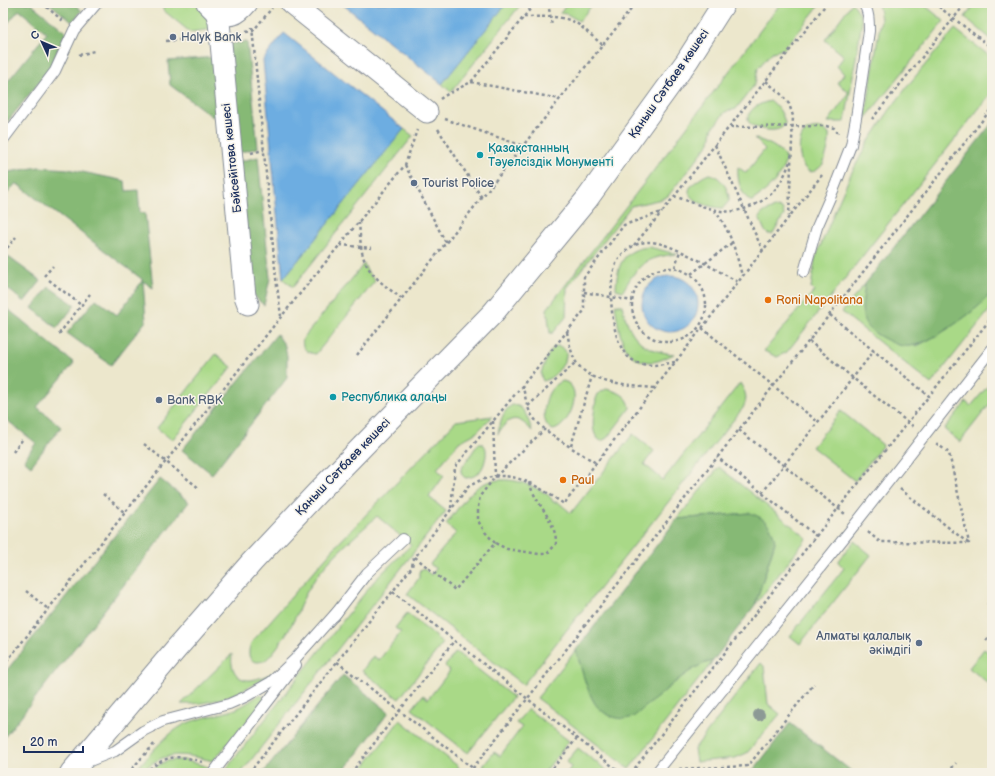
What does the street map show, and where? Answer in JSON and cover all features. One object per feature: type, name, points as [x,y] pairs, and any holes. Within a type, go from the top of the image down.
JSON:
[{"type":"main road","name":"Қаныш Сәтбаев көшесі","points":[[74,770],[252,562],[493,313],[587,199],[687,61],[724,3]]},
{"type":"street","name":"Бәйсейітова көшесі","points":[[211,8],[232,15],[240,12],[247,3]]},
{"type":"street","points":[[291,3],[427,112]]},
{"type":"street","name":"Бәйсейітова көшесі","points":[[211,8],[219,22],[245,296],[248,304]]},
{"type":"lane","points":[[3,140],[55,71],[74,30],[97,3]]},
{"type":"lane","points":[[804,272],[817,227],[835,186],[850,146],[856,118],[869,31],[869,16],[866,6],[863,3]]},
{"type":"lane","points":[[657,772],[856,523],[992,349]]},
{"type":"lane","points":[[215,770],[367,573],[403,539]]},
{"type":"lane","points":[[74,770],[115,751],[142,731],[162,721],[229,704],[245,697],[271,682],[295,659],[337,612]]},
{"type":"path","points":[[42,3],[50,10]]},
{"type":"path","points":[[3,666],[405,165],[414,135],[427,112],[444,96],[471,82],[535,3]]},
{"type":"path","points":[[548,3],[552,25]]},
{"type":"path","points":[[357,355],[636,3]]},
{"type":"path","points":[[676,362],[657,365],[645,364],[632,360],[625,354],[614,326],[612,297],[616,262],[634,245],[662,212],[827,3]]},
{"type":"path","points":[[934,3],[992,48]]},
{"type":"path","points":[[870,121],[966,3]]},
{"type":"path","points":[[524,17],[551,17],[570,20],[579,25],[603,45]]},
{"type":"path","points":[[252,24],[276,278],[282,317]]},
{"type":"path","points":[[766,80],[789,104],[793,116],[789,217]]},
{"type":"path","points":[[471,82],[560,99]]},
{"type":"path","points":[[469,773],[992,108]]},
{"type":"path","points":[[427,112],[523,146]]},
{"type":"path","points":[[427,112],[482,198]]},
{"type":"path","points":[[729,127],[826,126],[834,128],[838,133],[838,140]]},
{"type":"path","points":[[715,145],[762,251]]},
{"type":"path","points":[[674,196],[714,209],[729,212],[744,209],[753,206],[769,196],[778,186],[791,159]]},
{"type":"path","points":[[405,165],[446,243]]},
{"type":"path","points":[[249,773],[393,592],[412,567],[415,557],[468,487],[480,480],[499,476],[522,479],[537,486],[564,504],[826,170]]},
{"type":"path","points":[[714,209],[726,226],[733,242],[743,276]]},
{"type":"path","points":[[451,509],[455,467],[584,311],[584,277],[624,225],[662,212]]},
{"type":"path","points":[[359,222],[363,256],[380,282],[402,299]]},
{"type":"path","points":[[7,248],[16,237]]},
{"type":"path","points":[[634,245],[647,242],[661,244],[680,251],[738,282]]},
{"type":"path","points":[[691,274],[733,242]]},
{"type":"path","points":[[340,246],[372,248]]},
{"type":"path","points":[[675,267],[680,251]]},
{"type":"path","points":[[44,276],[53,266]]},
{"type":"path","points":[[675,267],[691,274],[697,279],[704,290],[707,302],[706,315],[701,328],[680,340],[669,342],[657,340],[646,334],[638,326],[633,315],[632,301],[634,291],[640,281],[650,272],[662,268],[675,267]]},
{"type":"path","points":[[49,280],[82,305]]},
{"type":"path","points":[[584,292],[632,301]]},
{"type":"path","points":[[59,334],[90,294]]},
{"type":"path","points":[[830,315],[929,396]]},
{"type":"path","points":[[631,773],[816,536],[992,317]]},
{"type":"path","points":[[701,328],[818,422]]},
{"type":"path","points":[[566,331],[576,362],[583,370],[592,376],[614,383],[655,388]]},
{"type":"path","points":[[809,341],[908,422]]},
{"type":"path","points":[[762,493],[874,351]]},
{"type":"path","points":[[528,406],[576,362]]},
{"type":"path","points":[[571,446],[592,376]]},
{"type":"path","points":[[522,385],[528,406],[536,420],[545,429],[596,463]]},
{"type":"path","points":[[493,421],[495,477]]},
{"type":"path","points":[[529,482],[552,525],[556,536],[556,544],[547,554],[507,549],[495,543],[478,521],[480,496],[495,477],[545,429]]},
{"type":"path","points":[[739,430],[838,509]]},
{"type":"path","points":[[13,452],[22,440]]},
{"type":"path","points":[[934,441],[949,453],[969,543]]},
{"type":"path","points":[[144,444],[200,489]]},
{"type":"path","points":[[717,457],[816,536]]},
{"type":"path","points":[[895,485],[969,543]]},
{"type":"path","points":[[103,494],[125,513]]},
{"type":"path","points":[[865,530],[880,542],[969,543]]},
{"type":"path","points":[[415,557],[455,590],[495,543]]},
{"type":"path","points":[[26,591],[48,609]]},
{"type":"path","points":[[393,592],[621,773]]},
{"type":"path","points":[[987,603],[992,606]]},
{"type":"path","points":[[986,641],[992,633]]},
{"type":"path","points":[[351,773],[454,641]]},
{"type":"path","points":[[337,662],[479,773]]},
{"type":"path","points":[[657,772],[748,766],[814,684]]},
{"type":"path","points":[[128,773],[178,717]]},
{"type":"path","points":[[549,773],[577,738]]},
{"type":"path","points":[[145,773],[155,764],[176,756],[188,758],[215,770]]},
{"type":"path","points":[[948,773],[956,762]]},
{"type":"green space","points":[[3,3],[30,3],[66,32],[49,70],[3,127],[3,87],[47,33],[19,10],[3,29]]},
{"type":"green space","points":[[49,3],[73,3],[82,11],[72,22]]},
{"type":"green space","points":[[163,3],[196,3],[205,10],[213,29],[190,32],[163,10]]},
{"type":"green space","points":[[507,3],[522,3],[451,92],[442,84]]},
{"type":"green space","points":[[568,3],[594,3],[579,21],[567,14],[560,13]]},
{"type":"green space","points":[[781,3],[821,3],[784,49],[772,52],[758,68],[755,84],[736,109],[725,112],[712,129],[710,142],[668,196],[662,199],[631,206],[567,288],[566,317],[553,333],[550,333],[547,309]]},
{"type":"green space","points":[[852,3],[856,7],[862,22],[845,122],[828,122],[847,96],[848,91],[837,83],[844,74],[837,66],[844,56],[825,40]]},
{"type":"green space","points":[[878,3],[922,3],[944,21],[865,119],[881,19]]},
{"type":"green space","points":[[976,3],[989,3],[992,5],[992,40],[965,17]]},
{"type":"green space","points":[[955,29],[992,58],[992,92],[787,352],[777,357],[764,351],[814,291],[811,288],[815,259],[851,174],[867,144],[910,83]]},
{"type":"green space","points":[[247,42],[258,148],[237,153],[227,44]]},
{"type":"green space","points":[[216,57],[221,106],[213,117],[170,85],[168,61]]},
{"type":"green space","points":[[771,101],[782,113],[785,123],[783,127],[768,130],[754,126],[748,121],[750,113],[755,107]]},
{"type":"green space","points":[[992,123],[992,292],[980,305],[943,332],[932,338],[911,346],[903,346],[893,343],[874,333],[865,322],[862,309],[865,284]]},
{"type":"green space","points":[[822,128],[829,134],[828,147],[823,164],[812,172],[807,170],[800,158],[800,142],[802,136],[807,131]]},
{"type":"green space","points":[[404,129],[413,136],[293,287],[283,279]]},
{"type":"green space","points":[[754,138],[777,148],[784,155],[786,160],[781,172],[773,183],[758,197],[750,201],[740,186],[738,167],[746,173],[765,149]]},
{"type":"green space","points":[[258,157],[270,278],[264,305],[253,294],[237,162]]},
{"type":"green space","points":[[39,167],[68,169],[125,181],[126,191],[138,190],[140,213],[145,213],[153,288],[143,281],[146,321],[111,365],[67,333],[96,299],[117,315],[143,280],[16,183],[3,199],[3,173]]},
{"type":"green space","points":[[709,174],[717,177],[724,184],[728,192],[729,201],[723,208],[702,204],[691,197],[689,192],[691,187],[697,181]]},
{"type":"green space","points":[[778,207],[783,210],[784,215],[773,234],[768,234],[759,218],[764,212]]},
{"type":"green space","points":[[649,247],[677,254],[657,257],[650,260],[638,269],[623,291],[616,289],[618,273],[623,260],[633,251],[640,248]]},
{"type":"green space","points":[[3,253],[41,281],[24,302],[3,285]]},
{"type":"green space","points":[[364,264],[367,271],[375,281],[316,354],[307,351],[302,344],[304,337]]},
{"type":"green space","points":[[865,284],[862,310],[917,346],[967,316],[992,292],[992,307],[931,384],[842,312]]},
{"type":"green space","points":[[49,287],[75,305],[57,328],[32,308]]},
{"type":"green space","points":[[3,305],[74,363],[37,407],[61,427],[31,466],[24,460],[36,443],[3,417]]},
{"type":"green space","points":[[615,305],[622,305],[628,325],[638,340],[653,349],[674,354],[654,362],[641,360],[633,356],[627,350],[623,342]]},
{"type":"green space","points":[[277,334],[285,346],[287,356],[287,378],[212,474],[182,450]]},
{"type":"green space","points":[[558,346],[564,349],[566,353],[565,359],[558,371],[553,376],[543,381],[541,373],[548,355],[554,347]]},
{"type":"green space","points":[[216,354],[232,367],[172,440],[157,428]]},
{"type":"green space","points":[[563,381],[570,384],[573,390],[573,407],[565,422],[559,428],[553,430],[546,424],[544,413],[546,402],[552,389]]},
{"type":"green space","points":[[992,381],[992,401],[960,442],[944,429],[966,402],[971,406]]},
{"type":"green space","points":[[740,383],[746,396],[743,408],[523,685],[407,594],[419,578],[419,572],[423,568],[431,575],[436,569],[430,564],[456,533],[446,524],[466,498],[479,486],[501,480],[524,483],[544,492],[552,499],[553,502],[558,502],[571,513],[633,434],[654,451],[644,464],[663,480]]},
{"type":"green space","points":[[606,389],[618,392],[625,397],[630,408],[607,438],[601,441],[597,438],[593,428],[593,422],[596,399],[598,394]]},
{"type":"green space","points":[[512,405],[516,405],[523,410],[532,431],[522,422],[514,419],[506,423],[498,434],[504,414]]},
{"type":"green space","points":[[841,411],[883,445],[855,481],[812,447]]},
{"type":"green space","points":[[493,416],[476,433],[459,442],[437,469],[444,476],[429,497],[446,511],[241,773],[223,773],[375,580],[411,545],[377,516],[322,569],[306,593],[286,635],[268,658],[259,662],[253,661],[249,656],[251,643],[335,547],[456,421]]},
{"type":"green space","points":[[478,444],[483,444],[486,448],[484,464],[478,474],[466,478],[462,475],[461,469]]},
{"type":"green space","points":[[719,467],[807,538],[755,605],[775,542],[750,513],[677,519]]},
{"type":"green space","points":[[160,479],[189,502],[3,739],[3,675]]},
{"type":"green space","points":[[750,513],[760,517],[767,523],[772,531],[775,542],[755,605],[713,661],[695,668],[686,674],[632,717],[625,719],[610,716],[605,713],[594,702],[588,690],[576,650],[677,519]]},
{"type":"green space","points":[[854,541],[871,555],[800,644],[790,636],[844,568],[838,562]]},
{"type":"green space","points":[[407,613],[443,643],[399,699],[362,671],[373,656],[379,660],[401,632],[395,628]]},
{"type":"green space","points":[[984,649],[992,655],[992,686],[969,668]]},
{"type":"green space","points":[[576,650],[587,687],[655,699],[690,671],[705,663],[713,661],[629,769],[537,698]]},
{"type":"green space","points":[[456,652],[513,697],[468,753],[412,709],[423,695],[428,699],[450,671],[445,666]]},
{"type":"green space","points":[[232,654],[233,668],[237,676],[241,678],[251,680],[272,673],[251,686],[218,700],[194,704],[181,704]]},
{"type":"green space","points":[[761,663],[764,666],[768,704],[780,714],[747,753],[735,758],[696,762],[694,749]]},
{"type":"green space","points":[[343,675],[389,712],[342,773],[263,773]]},
{"type":"green space","points":[[260,694],[266,699],[213,761],[184,755],[175,755],[158,760],[141,773],[133,773],[157,746],[170,734],[185,724],[236,709]]},
{"type":"green space","points":[[528,709],[569,741],[544,773],[492,773],[483,766],[494,752],[500,756],[522,727],[516,723]]},
{"type":"green space","points":[[400,720],[459,767],[454,773],[359,773]]},
{"type":"green space","points":[[790,723],[854,773],[739,773],[752,772]]},
{"type":"green space","points":[[578,748],[610,773],[567,773],[571,767],[566,762]]},
{"type":"green space","points":[[173,760],[184,760],[208,767],[203,773],[149,773],[160,764]]},
{"type":"water","points":[[341,3],[507,3],[442,84]]},
{"type":"water","points":[[284,33],[404,129],[283,279],[263,60]]},
{"type":"water","points":[[665,276],[675,276],[690,284],[696,293],[698,304],[696,315],[690,324],[675,332],[665,332],[654,327],[647,320],[642,309],[642,299],[647,288],[654,281]]},
{"type":"place","name":"Halyk Bank","points":[[173,37]]},
{"type":"place","name":"Қазақстанның Тәуелсіздік Монументі","points":[[480,155]]},
{"type":"place","name":"Tourist Police","points":[[414,183]]},
{"type":"place","name":"Roni Napolitana","points":[[768,300]]},
{"type":"place","name":"Республика алаңы","points":[[333,397]]},
{"type":"place","name":"Bank RBK","points":[[159,400]]},
{"type":"place","name":"Paul","points":[[563,480]]},
{"type":"place","name":"Алматы қалалық әкімдігі","points":[[919,643]]}]
